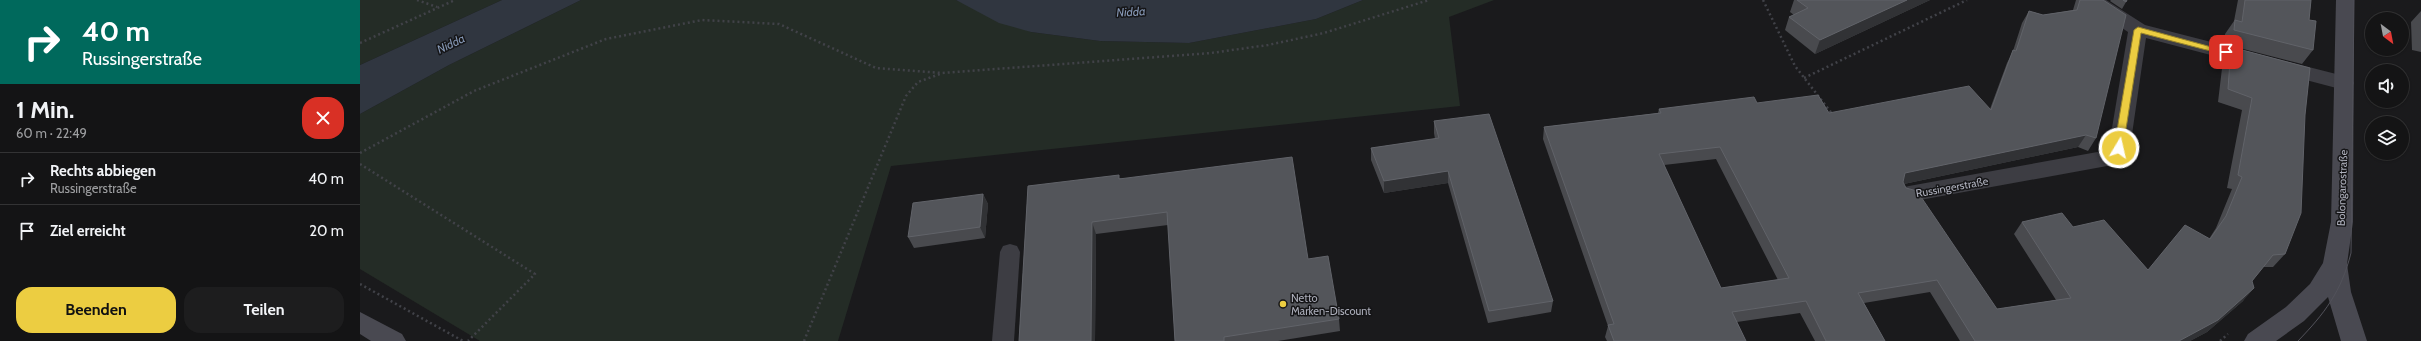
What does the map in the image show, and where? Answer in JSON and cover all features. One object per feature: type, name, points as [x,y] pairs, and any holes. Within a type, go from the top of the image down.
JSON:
[{"type":"main road","name":"Bolongarostraße","points":[[2257,341],[2294,314],[2319,291],[2335,264],[2342,222],[2345,0]]},
{"type":"main road","points":[[2335,264],[2339,292],[2354,341]]},
{"type":"main road","points":[[360,322],[393,341]]},
{"type":"street","points":[[2093,0],[2138,30],[2344,83]]},
{"type":"street","name":"Russingerstraße","points":[[1909,194],[2110,158],[2119,148],[2138,30]]},
{"type":"lane","points":[[1004,341],[1010,252]]},
{"type":"path","points":[[417,0],[438,8]]},
{"type":"path","points":[[360,43],[455,0]]},
{"type":"path","points":[[360,153],[474,91],[606,39],[702,20],[778,24],[876,68],[942,73],[1211,54],[1324,33],[1429,0]]},
{"type":"path","points":[[1763,0],[1795,66],[1837,121]]},
{"type":"path","points":[[1804,78],[1967,0]]},
{"type":"path","points":[[804,341],[906,96],[918,82],[942,73]]},
{"type":"path","points":[[360,164],[535,274],[468,341]]},
{"type":"path","points":[[360,284],[463,341]]},
{"type":"shaded area","points":[[360,0],[502,0],[360,65]]},
{"type":"shaded area","points":[[581,0],[956,0],[1031,32],[1100,41],[1189,43],[1316,19],[1363,0],[1494,0],[1449,17],[1460,106],[891,166],[838,341],[480,341],[360,269],[360,114],[449,65]]},
{"type":"water","name":"Nidda","points":[[502,0],[581,0],[449,65],[360,114],[360,65]]},
{"type":"water","name":"Nidda","points":[[956,0],[1363,0],[1316,19],[1189,43],[1100,41],[1031,32],[999,23]]},
{"type":"building","points":[[1797,0],[1907,0],[1820,40],[1789,17],[1808,8]]},
{"type":"building","points":[[2080,0],[2103,0],[2126,15],[2096,138],[2086,135],[1905,173],[1903,182],[1906,188],[1917,191],[1997,309],[2071,298],[2022,222],[2062,213],[2073,227],[2104,220],[2148,270],[2185,225],[2210,239],[2226,216],[2242,177],[2238,175],[2252,98],[2228,89],[2231,47],[2310,68],[2305,115],[2301,213],[2285,254],[2273,255],[2252,281],[2254,288],[2218,320],[2179,341],[1975,341],[1937,280],[1858,293],[1885,341],[1826,341],[1806,301],[1732,312],[1746,341],[1614,341],[1608,325],[1614,324],[1544,127],[1661,113],[1659,109],[1754,97],[1757,103],[1818,95],[1829,113],[1969,86],[1991,110],[2013,50],[2016,51],[2029,11],[2043,15],[2077,10]],"holes":[[[1720,147],[1789,278],[1721,288],[1659,154]]]},
{"type":"building","points":[[2245,0],[2311,0],[2309,20],[2316,21],[2313,50],[2234,30],[2235,20],[2242,22]]},
{"type":"building","points":[[1489,114],[1553,301],[1489,311],[1448,171],[1384,181],[1371,148],[1439,138],[1434,121]]},
{"type":"building","points":[[1292,157],[1308,259],[1328,256],[1339,319],[1224,337],[1224,341],[1175,341],[1167,212],[1092,222],[1091,341],[1019,341],[1028,186],[1119,175],[1119,179]]},
{"type":"building","points":[[983,194],[980,227],[908,237],[913,203]]},
{"type":"tram line","points":[[2298,341],[2331,301],[2337,291],[2351,253],[2354,0]]},
{"type":"place","name":"Netto Marken-Discount","points":[[1283,304]]},
{"type":"route","points":[[2119,148],[2138,30],[2226,52]]}]
